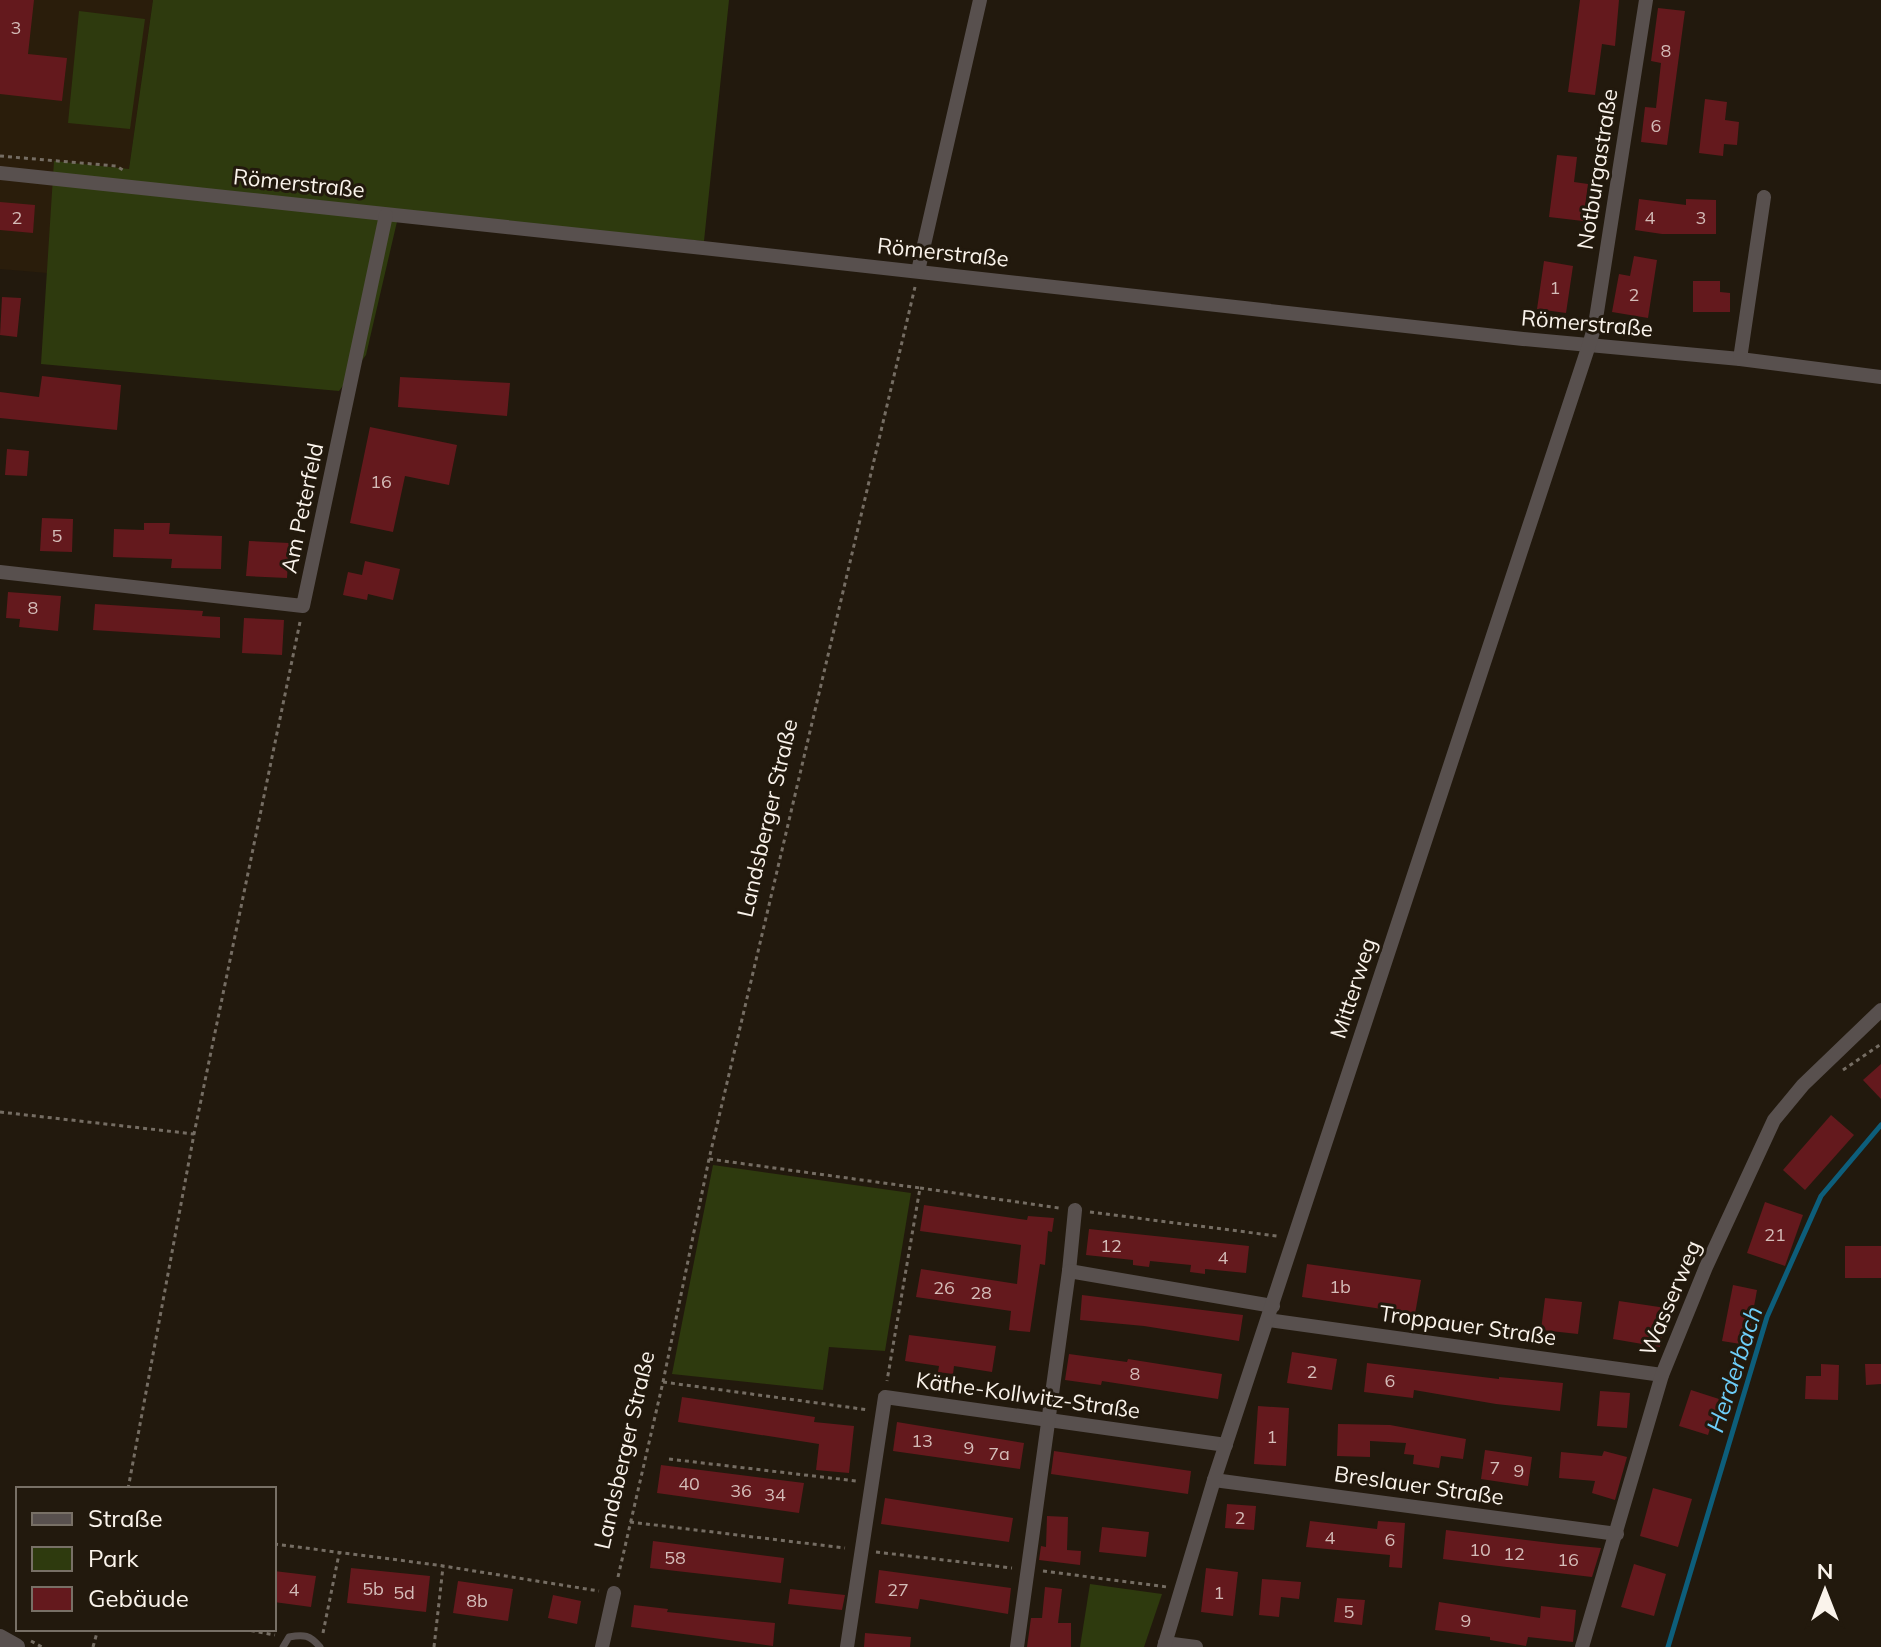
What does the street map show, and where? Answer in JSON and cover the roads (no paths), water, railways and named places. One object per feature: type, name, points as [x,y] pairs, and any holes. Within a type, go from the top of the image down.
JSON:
[{"type":"street","points":[[918,271],[980,0]]},
{"type":"street","name":"Notburgastraße","points":[[1589,345],[1595,325],[1646,0]]},
{"type":"street","name":"Römerstraße","points":[[0,173],[1740,359],[1881,377]]},
{"type":"street","points":[[1740,359],[1764,197]]},
{"type":"street","name":"Am Peterfeld","points":[[0,572],[303,606],[386,215]]},
{"type":"street","name":"Mitterweg","points":[[1165,1645],[1214,1480],[1589,345]]},
{"type":"street","name":"Wasserweg","points":[[1582,1647],[1662,1375],[1706,1267],[1774,1120],[1803,1085],[1881,1010]]},
{"type":"street","points":[[1017,1647],[1050,1420],[1075,1210]]},
{"type":"street","name":"Troppauer Straße","points":[[1069,1271],[1270,1313],[1662,1375]]},
{"type":"street","name":"Käthe-Kollwitz-Straße","points":[[847,1647],[885,1397],[1226,1445]]},
{"type":"street","name":"Breslauer Straße","points":[[1214,1480],[1617,1534]]},
{"type":"street","points":[[602,1647],[614,1593]]},
{"type":"street","points":[[0,1638],[16,1647]]},
{"type":"street","points":[[1165,1645],[1196,1647]]},
{"type":"lane","points":[[283,1647],[289,1637],[302,1634],[313,1638],[320,1647]]},
{"type":"waterway","name":"Herderbach","points":[[1668,1647],[1767,1317],[1821,1196],[1881,1125]]}]
